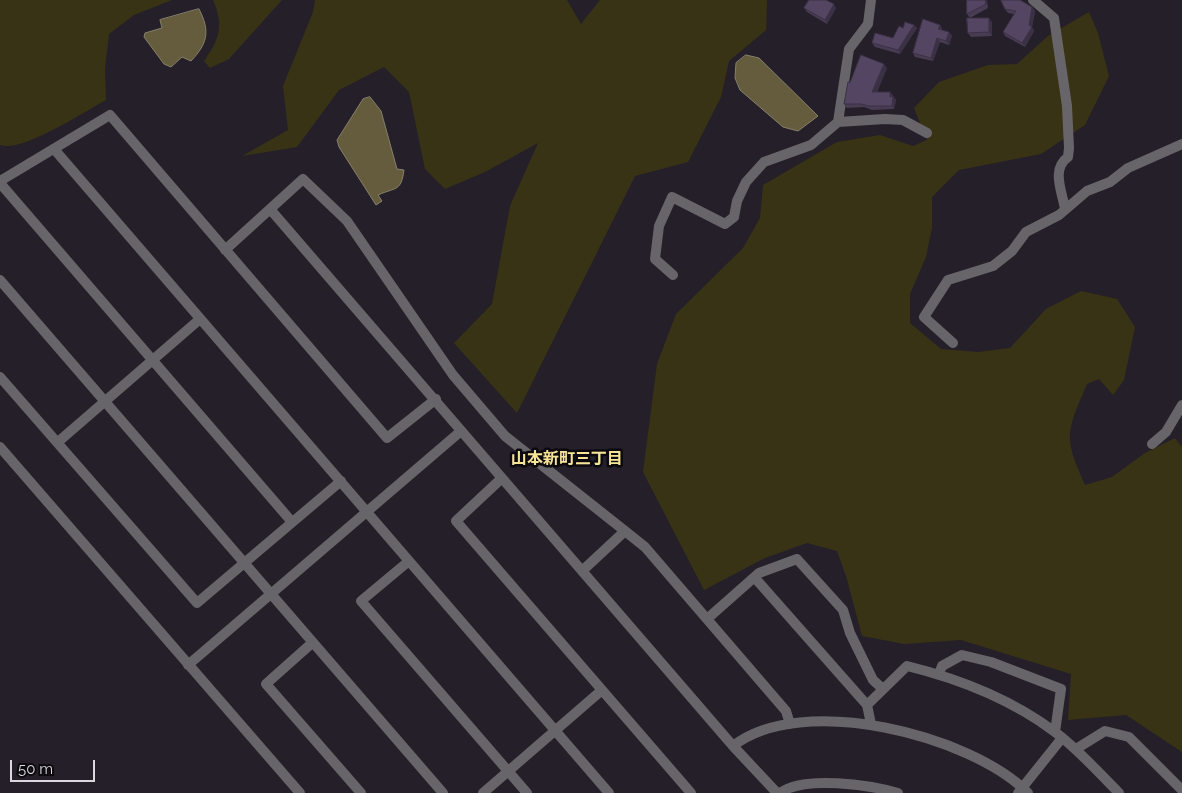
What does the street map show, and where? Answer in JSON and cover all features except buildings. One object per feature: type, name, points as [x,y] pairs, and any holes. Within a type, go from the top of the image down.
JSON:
[{"type":"street","points":[[838,122],[849,49],[868,24],[871,0]]},
{"type":"street","points":[[1033,0],[1054,18],[1060,49],[1069,148],[1068,157],[1061,162],[1058,170],[1065,210]]},
{"type":"street","points":[[292,522],[0,182],[110,115],[387,438],[436,400]]},
{"type":"street","points":[[673,275],[655,259],[659,226],[672,197],[725,224],[734,217],[737,201],[746,182],[764,162],[811,144],[838,122],[904,120],[927,133]]},
{"type":"street","points":[[953,343],[924,317],[948,280],[993,266],[1012,250],[1026,232],[1065,210],[1087,191],[1110,182],[1128,168],[1182,144]]},
{"type":"street","points":[[54,149],[609,793]]},
{"type":"street","points":[[225,250],[303,179],[347,221],[453,375],[505,436],[645,548],[786,711],[790,724]]},
{"type":"street","points":[[270,209],[733,746],[778,793],[788,787],[834,783],[858,785],[898,793]]},
{"type":"street","points":[[0,280],[443,793]]},
{"type":"street","points":[[58,442],[200,319]]},
{"type":"street","points":[[0,376],[197,604],[340,481]]},
{"type":"street","points":[[1152,444],[1166,432],[1182,404]]},
{"type":"street","points":[[188,665],[272,595],[461,431]]},
{"type":"street","points":[[0,447],[300,793]]},
{"type":"street","points":[[502,478],[456,521],[691,793]]},
{"type":"street","points":[[582,571],[625,531]]},
{"type":"street","points":[[707,619],[759,573],[797,559],[843,610],[850,632],[873,680],[883,690]]},
{"type":"street","points":[[409,561],[361,601],[527,793]]},
{"type":"street","points":[[754,578],[867,705],[871,724]]},
{"type":"street","points":[[312,643],[266,684],[361,793]]},
{"type":"street","points":[[733,746],[746,736],[790,724],[824,722],[871,724],[944,743],[973,756],[1023,791],[1059,735],[1061,689],[991,662],[962,655],[942,666],[938,674]]},
{"type":"street","points":[[867,705],[907,666],[938,674],[1004,700],[1059,735],[1119,793]]},
{"type":"street","points":[[483,793],[602,690]]},
{"type":"street","points":[[1076,750],[1105,731],[1130,737],[1182,790]]},
{"type":"shaded area","points":[[0,0],[172,0],[134,15],[109,34],[105,68],[106,100],[53,130],[23,143],[10,146],[0,145]]},
{"type":"shaded area","points":[[213,0],[282,0],[229,59],[210,68],[204,61],[214,46],[219,32],[218,17]]},
{"type":"shaded area","points":[[315,0],[567,0],[581,24],[600,0],[767,0],[766,30],[729,61],[721,97],[688,162],[635,176],[517,413],[454,343],[492,304],[510,206],[538,143],[485,172],[445,189],[425,169],[409,92],[384,67],[339,90],[297,147],[242,156],[288,130],[283,86],[313,12]]},
{"type":"shaded area","points":[[199,9],[206,31],[206,37],[201,49],[191,61],[182,57],[171,67],[164,64],[144,37],[145,33],[162,28],[160,20]]},
{"type":"shaded area","points":[[1089,12],[1098,33],[1109,76],[1085,125],[1041,154],[959,170],[932,197],[932,228],[926,257],[910,294],[910,323],[941,349],[978,352],[1010,348],[1046,309],[1081,291],[1117,299],[1135,327],[1124,380],[1113,395],[1099,379],[1087,384],[1073,419],[1070,440],[1074,457],[1085,485],[1112,477],[1145,453],[1175,438],[1182,447],[1182,752],[1126,715],[1068,720],[1071,674],[961,640],[904,644],[862,636],[846,576],[837,551],[807,543],[765,558],[704,590],[643,472],[657,364],[676,314],[743,248],[760,218],[763,185],[837,142],[880,135],[913,146],[927,140],[914,108],[939,82],[988,65],[1017,64],[1048,36]]},
{"type":"shaded area","points":[[746,55],[759,58],[818,116],[798,131],[783,127],[740,90],[735,78],[736,63]]},
{"type":"shaded area","points":[[370,97],[381,111],[397,169],[404,170],[403,177],[397,188],[378,195],[382,201],[376,205],[339,147],[337,140],[363,99]]},
{"type":"district","name":"山本新町三丁目","points":[[567,459]]}]
